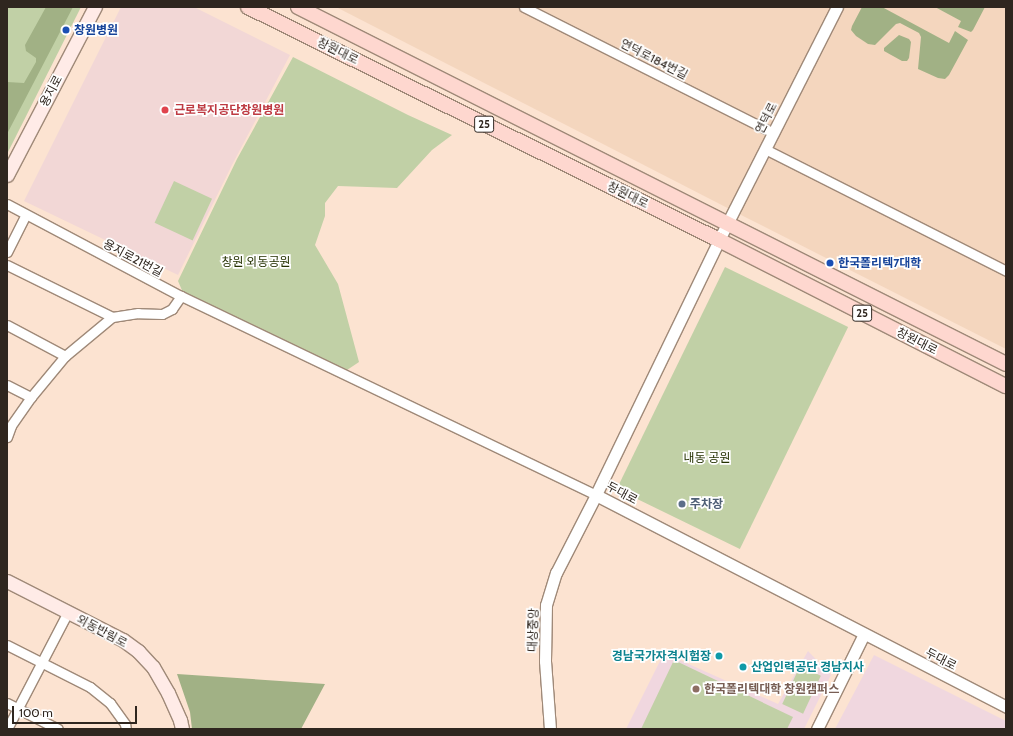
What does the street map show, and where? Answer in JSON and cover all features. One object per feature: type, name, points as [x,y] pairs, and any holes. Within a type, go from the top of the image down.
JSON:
[{"type":"main road","name":"용지로","points":[[7,175],[95,7]]},
{"type":"main road","name":"창원대로","points":[[248,7],[719,240],[1006,386]]},
{"type":"main road","name":"창원대로","points":[[298,7],[1006,364]]},
{"type":"main road","name":"외동반림로","points":[[7,581],[123,640],[138,651],[153,667],[168,692],[180,720],[182,729]]},
{"type":"street","name":"연덕로184번길","points":[[524,7],[773,133]]},
{"type":"street","name":"연덕로","points":[[719,240],[837,7]]},
{"type":"street","points":[[765,149],[1006,271]]},
{"type":"street","name":"용지로21번길","points":[[7,204],[181,296],[596,495]]},
{"type":"street","points":[[7,252],[26,214]]},
{"type":"street","name":"두대로","points":[[719,240],[596,495],[1006,707]]},
{"type":"street","points":[[7,265],[112,317]]},
{"type":"street","points":[[7,437],[11,426],[31,397],[65,356],[112,317],[138,313],[162,314],[172,309],[181,296]]},
{"type":"street","points":[[7,325],[65,356]]},
{"type":"street","points":[[7,385],[31,397]]},
{"type":"street","name":"대상중앙","points":[[550,729],[545,660],[546,605],[556,573],[596,495]]},
{"type":"street","points":[[7,729],[68,612]]},
{"type":"street","points":[[817,729],[864,634]]},
{"type":"street","points":[[7,645],[90,687],[110,703],[125,724],[126,729]]},
{"type":"street","points":[[7,703],[58,729]]},
{"type":"shaded area","name":"근로복지공단창원병원","points":[[121,7],[194,7],[290,55],[232,165],[178,275],[24,201]]},
{"type":"shaded area","points":[[336,7],[1006,7],[1006,349],[747,218]]},
{"type":"shaded area","name":"한국폴리텍대학 창원캠퍼스","points":[[808,651],[831,675],[804,729],[626,729],[664,653],[778,704]]},
{"type":"shaded area","points":[[874,655],[1006,721],[1006,729],[835,729]]},
{"type":"green space","points":[[7,7],[81,7],[7,154]]},
{"type":"green space","points":[[46,7],[73,7],[7,134],[7,82],[24,83],[36,62],[36,58],[26,51],[25,45]]},
{"type":"green space","points":[[862,7],[882,7],[949,43],[955,31],[968,40],[949,75],[945,79],[938,78],[918,69],[921,37],[919,33],[900,23],[896,24],[875,45],[868,44],[856,36],[851,30]]},
{"type":"green space","points":[[935,7],[985,7],[971,32],[958,27],[961,21]]},
{"type":"green space","points":[[899,35],[909,39],[911,42],[909,58],[907,61],[902,61],[884,51],[884,48]]},
{"type":"green space","name":"창원 외동공원","points":[[293,57],[408,115],[452,135],[432,150],[397,188],[338,186],[325,203],[325,216],[315,245],[338,284],[359,362],[344,372],[184,295],[178,281],[237,159]]},
{"type":"green space","points":[[174,181],[212,199],[193,240],[155,223]]},
{"type":"green space","name":"내동 공원","points":[[725,267],[848,327],[740,549],[617,489]]},
{"type":"green space","name":"한국폴리텍대학 창원캠퍼스","points":[[674,660],[793,717],[787,729],[641,729]]},
{"type":"green space","points":[[800,666],[821,676],[803,714],[782,704]]},
{"type":"green space","points":[[177,674],[325,684],[301,729],[192,729],[190,712]]},
{"type":"place","name":"창원병원","points":[[66,30]]},
{"type":"place","name":"근로복지공단창원병원","points":[[165,110]]},
{"type":"place","name":"한국폴리텍7대학","points":[[830,263]]},
{"type":"place","name":"주차장","points":[[682,504]]},
{"type":"place","name":"경남국가자격시험장","points":[[719,656]]},
{"type":"place","name":"산업인력공단 경남지사","points":[[743,667]]},
{"type":"place","name":"한국폴리텍대학 창원캠퍼스","points":[[696,689]]}]
